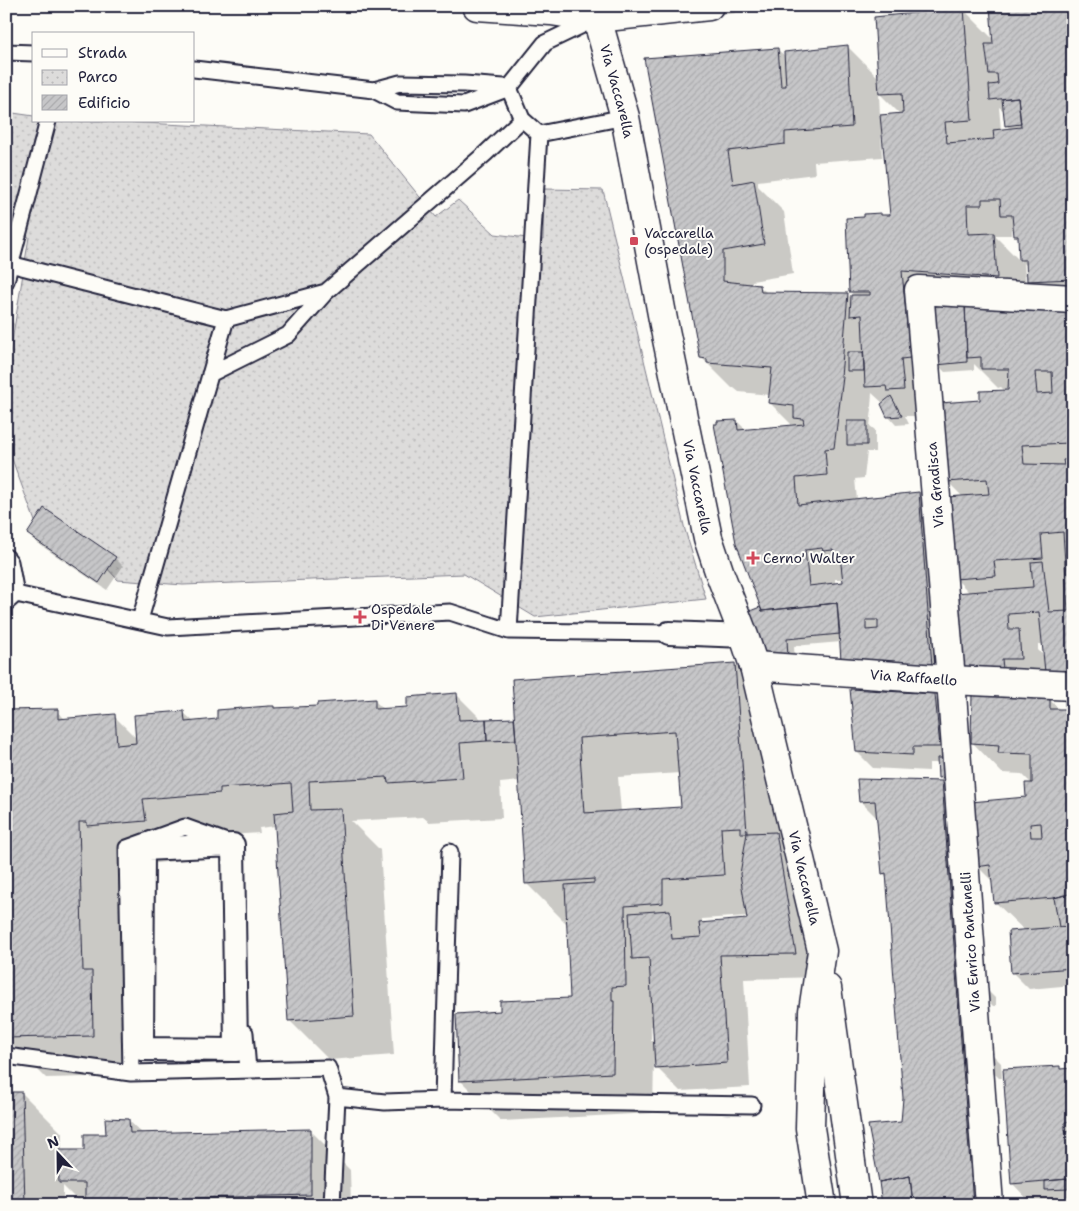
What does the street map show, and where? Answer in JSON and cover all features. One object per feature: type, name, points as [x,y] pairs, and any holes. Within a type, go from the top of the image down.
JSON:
[{"type":"street","points":[[478,6],[551,12],[598,12],[709,6]]},
{"type":"street","name":"Via Vaccarella","points":[[598,12],[625,117],[664,325],[708,538],[754,666],[822,951],[857,1205]]},
{"type":"street","name":"Via Gradisca","points":[[951,680],[919,290],[1073,299]]},
{"type":"street","points":[[669,633],[744,636]]},
{"type":"street","name":"Via Raffaello","points":[[754,666],[951,680],[1073,686]]},
{"type":"street","name":"Via Enrico Pantanelli","points":[[951,680],[989,1205]]},
{"type":"street","points":[[233,845],[236,1050],[142,1048],[143,849],[233,845]]},
{"type":"street","name":"Via Vaccarella","points":[[822,951],[813,1011],[810,1128],[822,1205]]},
{"type":"lane","points":[[195,69],[374,90],[397,102],[464,105],[509,88],[545,43],[598,12]]},
{"type":"lane","points":[[6,52],[32,53]]},
{"type":"lane","points":[[374,90],[400,83],[464,84],[509,88]]},
{"type":"lane","points":[[509,88],[522,119],[539,134]]},
{"type":"lane","points":[[539,134],[625,117]]},
{"type":"lane","points":[[210,374],[288,335],[326,292],[486,153],[522,119]]},
{"type":"lane","points":[[6,281],[48,122]]},
{"type":"lane","points":[[509,631],[539,134]]},
{"type":"lane","points":[[10,264],[226,319],[326,292]]},
{"type":"lane","points":[[140,620],[226,319]]},
{"type":"lane","points":[[6,558],[10,562],[11,598],[168,626],[450,612],[509,631],[669,633]]},
{"type":"lane","points":[[131,1073],[126,848],[185,827],[233,845],[248,1070]]},
{"type":"lane","points":[[443,1100],[450,852]]},
{"type":"lane","points":[[6,1056],[131,1073],[328,1068],[337,1097],[332,1205]]},
{"type":"lane","points":[[337,1097],[385,1102],[443,1100],[752,1105]]},
{"type":"green space","points":[[6,112],[32,116],[32,122],[123,122],[369,134],[436,217],[458,200],[495,234],[543,240],[544,189],[603,190],[685,530],[706,599],[535,617],[464,574],[183,585],[118,580],[77,536],[36,524],[6,443],[6,378],[29,237],[6,229]]},
{"type":"building","points":[[990,6],[1072,6],[1073,279],[1027,281],[1026,260],[1019,260],[1018,236],[1014,236],[1012,215],[1001,215],[1000,199],[982,199],[982,205],[967,205],[968,234],[994,233],[997,278],[902,271],[910,358],[901,359],[904,390],[887,391],[886,386],[865,387],[862,315],[850,316],[851,295],[870,295],[870,292],[849,292],[846,218],[864,217],[864,214],[881,213],[881,215],[890,215],[880,115],[903,113],[902,93],[879,94],[874,17],[964,8],[972,120],[945,122],[947,143],[994,139],[993,130],[1021,127],[1018,97],[990,100],[989,85],[998,84],[997,74],[989,74],[985,44],[993,44]]},
{"type":"building","points":[[848,45],[852,127],[785,132],[785,144],[728,151],[733,184],[754,180],[764,244],[723,251],[723,281],[760,285],[761,292],[848,293],[841,377],[843,377],[834,448],[825,449],[827,475],[796,478],[798,505],[919,492],[932,666],[841,660],[837,603],[762,611],[736,543],[714,424],[717,424],[717,421],[737,420],[738,430],[804,424],[803,419],[794,418],[794,406],[768,403],[772,368],[707,363],[707,359],[700,358],[644,58],[778,48],[781,86],[786,86],[784,52]],"holes":[[[822,548],[823,551],[833,550],[835,556],[840,556],[843,582],[809,586],[805,550]],[[866,620],[878,620],[878,629],[866,630]]]},
{"type":"building","points":[[1018,97],[1021,124],[1005,126],[1002,99]]},
{"type":"building","points":[[932,300],[965,302],[967,362],[936,365]]},
{"type":"building","points":[[965,302],[1073,310],[1073,455],[1070,443],[1022,445],[1024,464],[1064,465],[1063,460],[1073,459],[1073,673],[1045,672],[1039,612],[1008,614],[1009,629],[1019,629],[1021,659],[1002,659],[1003,669],[961,668],[955,593],[1033,587],[1031,562],[1043,561],[1049,612],[1068,611],[1063,532],[1041,534],[1043,558],[994,561],[996,576],[954,579],[947,497],[989,494],[987,479],[947,482],[940,403],[980,400],[980,391],[1008,390],[1009,369],[981,369],[981,357],[967,358]],"holes":[[[1035,372],[1052,372],[1053,393],[1037,394]]]},
{"type":"building","points":[[847,352],[863,352],[864,371],[847,371]]},
{"type":"building","points":[[891,396],[902,416],[887,417],[881,404]]},
{"type":"building","points":[[847,421],[867,421],[867,445],[847,445]]},
{"type":"building","points":[[44,508],[116,557],[99,583],[27,534]]},
{"type":"building","points":[[837,603],[840,634],[787,639],[788,658],[758,654],[750,611],[760,607],[762,611]]},
{"type":"building","points":[[735,663],[747,833],[740,833],[740,827],[721,828],[724,875],[663,879],[663,903],[625,906],[626,986],[612,987],[612,1001],[614,1001],[613,1073],[459,1081],[456,1014],[500,1011],[500,1001],[570,998],[565,885],[594,883],[594,879],[525,884],[512,679]],"holes":[[[675,731],[681,807],[584,813],[579,738]]]},
{"type":"building","points":[[850,689],[935,694],[940,747],[913,747],[913,755],[856,752]]},
{"type":"building","points":[[457,693],[459,720],[486,719],[487,741],[460,743],[463,778],[388,783],[387,777],[309,781],[310,810],[341,809],[354,1016],[288,1021],[274,813],[293,811],[291,783],[220,788],[220,793],[143,799],[146,821],[87,826],[87,822],[79,822],[83,971],[92,971],[93,1036],[6,1038],[6,710],[58,709],[58,719],[115,714],[117,745],[136,743],[134,715],[184,711],[185,722],[217,719],[217,710],[269,706],[274,706],[274,708],[317,706],[317,703],[375,699],[375,709],[407,707],[407,697]]},
{"type":"building","points":[[972,694],[1050,698],[1050,709],[1065,709],[1065,699],[1073,700],[1073,884],[1067,885],[1068,894],[1054,898],[994,903],[990,865],[976,867],[971,802],[1026,797],[1025,783],[1032,783],[1032,754],[998,753],[999,745],[971,743]],"holes":[[[1041,823],[1042,837],[1031,837],[1030,824]]]},
{"type":"building","points":[[514,718],[516,740],[487,741],[486,719]]},
{"type":"building","points":[[937,758],[944,758],[945,777],[938,778]]},
{"type":"building","points":[[857,779],[942,781],[973,1205],[913,1205],[910,1176],[879,1182],[868,1125],[901,1122],[903,1098],[886,873],[882,874],[875,801],[859,802]]},
{"type":"building","points":[[776,832],[796,954],[720,955],[727,1063],[655,1068],[649,958],[632,959],[629,913],[670,910],[672,939],[701,937],[699,923],[747,919],[740,874],[747,833]]},
{"type":"building","points":[[1073,893],[1073,926],[1059,927],[1054,898]]},
{"type":"building","points":[[1073,926],[1073,968],[1011,973],[1008,931]]},
{"type":"building","points":[[1060,1066],[1060,1069],[1073,1068],[1073,1121],[1065,1122],[1065,1131],[1073,1131],[1073,1188],[1068,1189],[1068,1179],[1011,1184],[1003,1069]]},
{"type":"building","points":[[6,1092],[22,1092],[25,1205],[6,1205]]},
{"type":"building","points":[[105,1118],[129,1119],[130,1133],[311,1129],[311,1195],[85,1201],[85,1183],[59,1183],[58,1150],[84,1150],[84,1134],[106,1134]]},
{"type":"building","points":[[910,1176],[913,1205],[882,1205],[879,1182]]},
{"type":"building","points":[[1068,1179],[1068,1189],[1045,1190],[1045,1181]]},
{"type":"place","name":"Vaccarella (ospedale)","points":[[634,241]]},
{"type":"place","name":"Cerno' Walter","points":[[753,558]]},
{"type":"place","name":"Ospedale Di Venere","points":[[360,617]]}]
